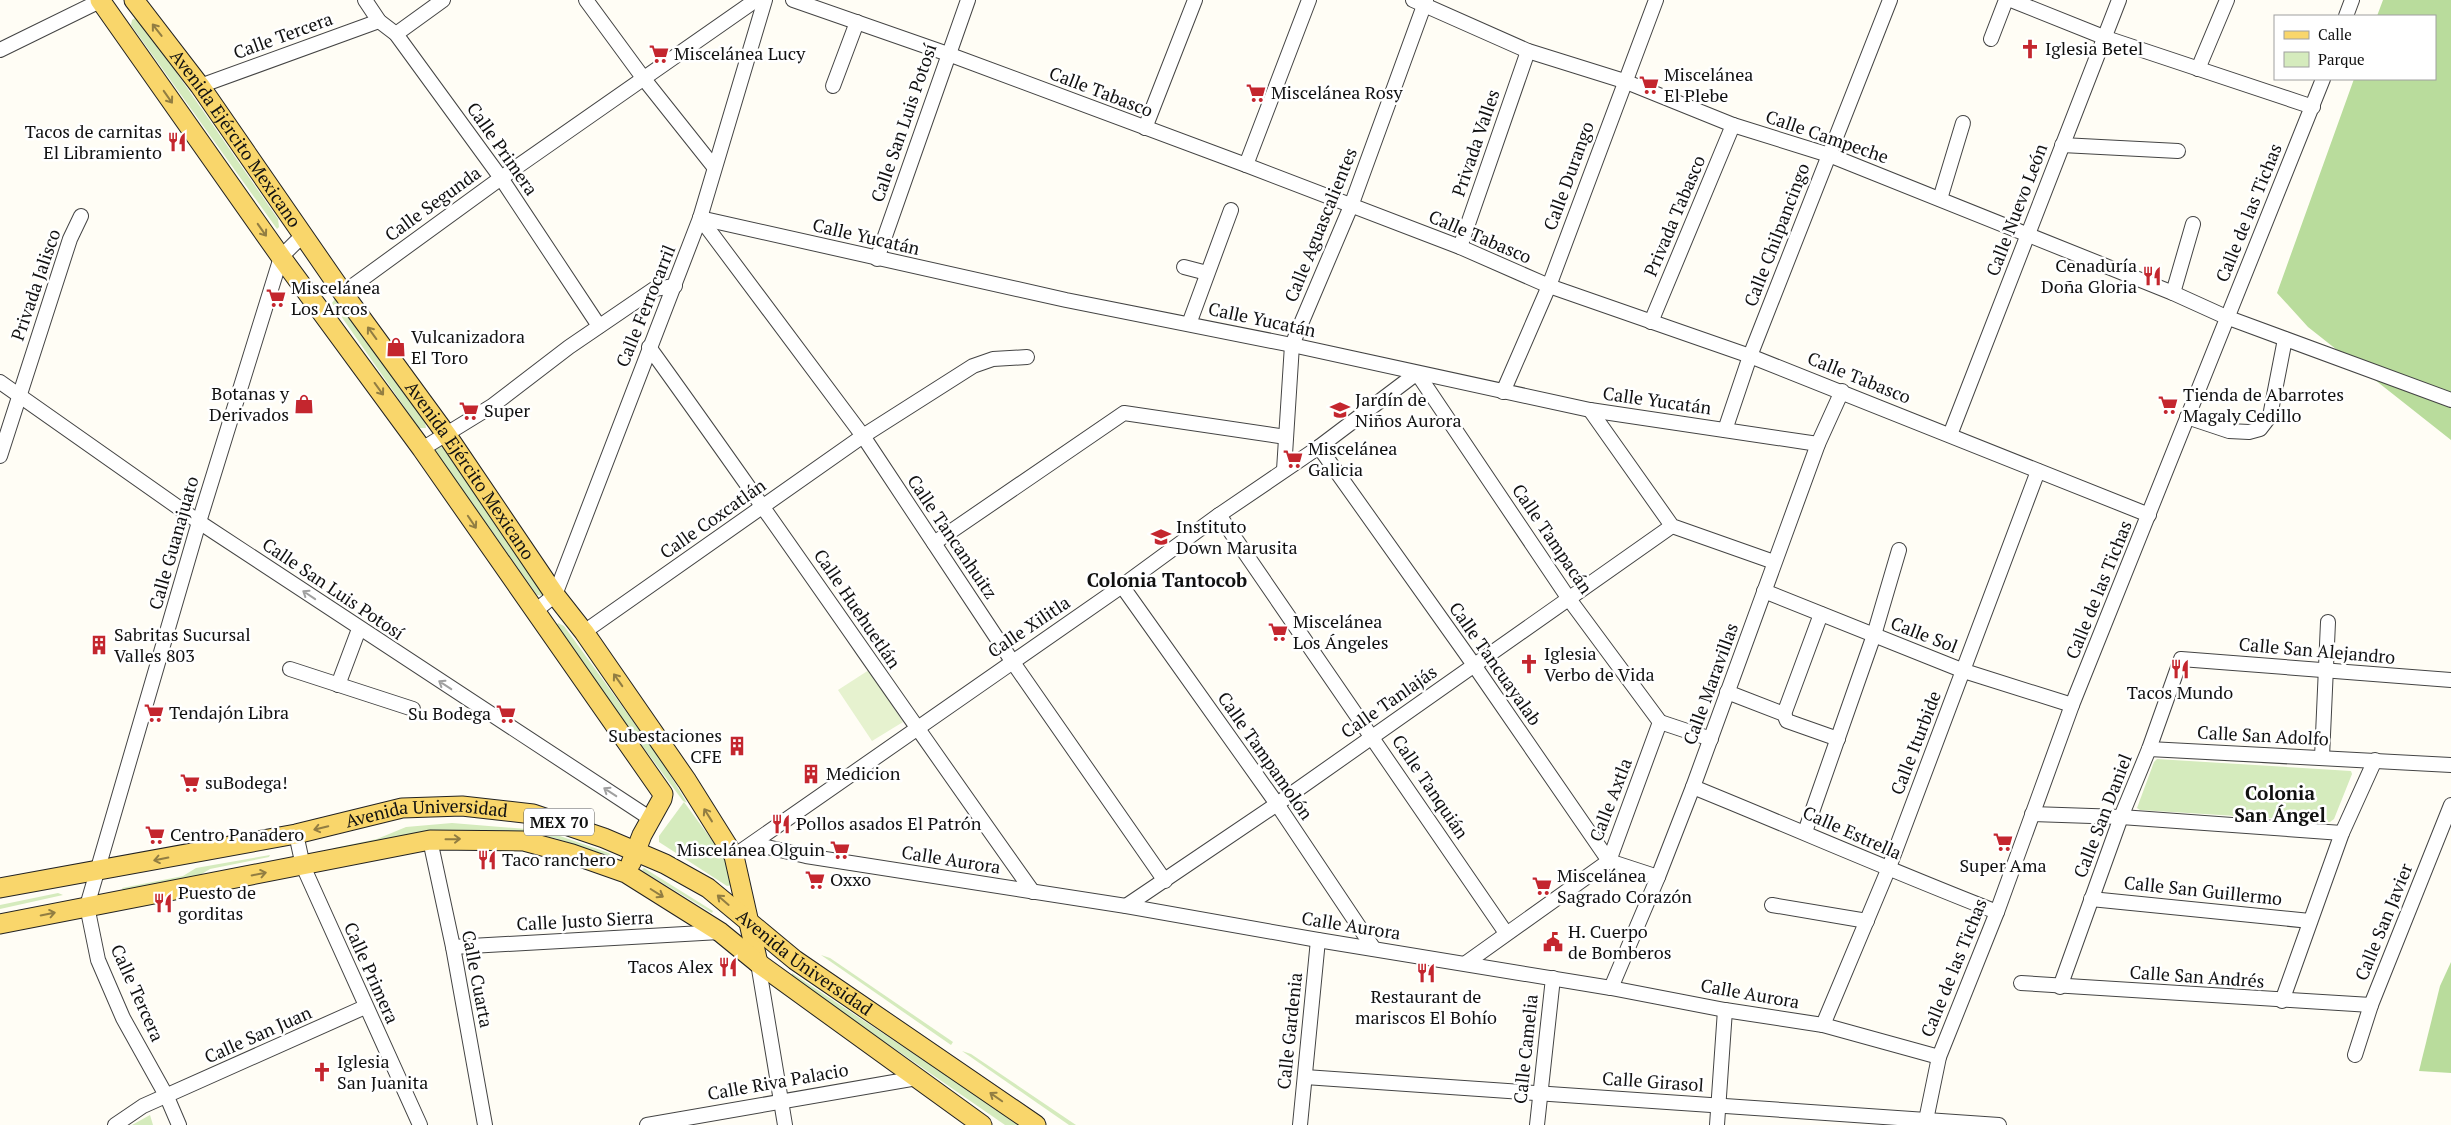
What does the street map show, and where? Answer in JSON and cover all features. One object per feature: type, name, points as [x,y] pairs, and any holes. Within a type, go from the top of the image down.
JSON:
[{"type":"main road","name":"Avenida Ejército Mexicano","points":[[101,0],[281,257],[422,449],[534,612],[663,794],[626,873]]},
{"type":"main road","name":"Avenida Ejército Mexicano","points":[[134,0],[200,86],[343,293],[446,434],[556,595],[666,748],[734,856],[739,868],[748,922],[758,963]]},
{"type":"main road","name":"Avenida Universidad","points":[[0,888],[296,834],[402,808],[462,806],[533,814],[604,838],[665,864],[708,888],[795,960],[1036,1125]]},
{"type":"main road","name":"Avenida Universidad","points":[[0,924],[303,866],[363,851],[430,840],[524,842],[572,854],[626,873],[720,932],[758,963],[982,1125]]},
{"type":"street","points":[[0,50],[101,0]]},
{"type":"street","name":"Calle Primera","points":[[365,0],[379,21],[396,34],[501,178],[599,326]]},
{"type":"street","points":[[396,34],[443,0]]},
{"type":"street","points":[[586,0],[644,79],[714,167]]},
{"type":"street","name":"Calle Segunda","points":[[343,293],[501,178],[756,0]]},
{"type":"street","name":"Calle Ferrocarril","points":[[556,595],[649,347],[675,286],[700,218],[765,0]]},
{"type":"street","name":"Calle Tabasco","points":[[793,0],[948,54],[1246,165],[1460,247],[1549,286],[1750,356],[1842,391],[2149,515]]},
{"type":"street","name":"Calle San Luis Potosí","points":[[877,259],[968,0]]},
{"type":"street","points":[[1145,128],[1195,0]]},
{"type":"street","points":[[1246,165],[1309,0]]},
{"type":"street","name":"Calle Durango","points":[[1503,392],[1549,286],[1656,0]]},
{"type":"street","name":"Calle Chilpancingo","points":[[1725,430],[1750,356],[1890,0]]},
{"type":"street","points":[[1991,40],[2006,0]]},
{"type":"street","points":[[2012,0],[2106,38],[2313,107]]},
{"type":"street","name":"Calle Nuevo León","points":[[1950,435],[2062,145],[2106,38],[2119,0]]},
{"type":"street","points":[[2198,69],[2227,0]]},
{"type":"street","points":[[2346,15],[2352,0]]},
{"type":"street","name":"Calle Campeche","points":[[1421,2],[1528,51],[1624,82],[1733,125],[1828,155],[2173,293],[2226,317],[2451,400]]},
{"type":"street","name":"Calle Aguascalientes","points":[[1284,470],[1292,345],[1351,206],[1421,2]]},
{"type":"street","name":"Calle Tercera","points":[[200,86],[379,21]]},
{"type":"street","points":[[833,86],[857,22]]},
{"type":"street","name":"Privada Valles","points":[[1460,247],[1528,51]]},
{"type":"street","name":"Calle de las Tichas","points":[[1926,1122],[1939,1057],[1997,912],[2072,705],[2323,80]]},
{"type":"street","points":[[1940,199],[1963,123]]},
{"type":"street","name":"Privada Tabasco","points":[[1651,322],[1733,125]]},
{"type":"street","points":[[2062,145],[2178,152]]},
{"type":"street","points":[[1189,324],[1230,210]]},
{"type":"street","name":"Privada Jalisco","points":[[0,456],[70,239],[81,216]]},
{"type":"street","name":"Calle Yucatán","points":[[700,218],[877,259],[1292,345],[1590,410],[1818,444]]},
{"type":"street","name":"Calle Tancanhuitz","points":[[700,218],[863,436],[1012,661],[1165,881]]},
{"type":"street","points":[[2173,293],[2193,224]]},
{"type":"street","name":"Calle Guanajuato","points":[[98,871],[199,522],[281,257],[303,235]]},
{"type":"street","points":[[1184,267],[1208,273]]},
{"type":"street","points":[[422,449],[492,406],[599,326],[654,289],[675,286]]},
{"type":"street","points":[[2187,417],[2229,431],[2249,432],[2260,429],[2270,416],[2285,339]]},
{"type":"street","name":"Calle Huehuetlán","points":[[649,347],[764,506],[916,728],[1033,892]]},
{"type":"street","name":"Calle Coxcatlán","points":[[584,632],[863,436],[973,366],[993,359],[1027,357]]},
{"type":"street","name":"Calle Xilitla","points":[[734,856],[754,844],[916,728],[1122,586],[1219,515],[1319,447],[1417,373]]},
{"type":"street","name":"Calle Tampacán","points":[[1417,373],[1569,599],[1660,722]]},
{"type":"street","name":"Calle San Luis Potosí","points":[[0,382],[199,522],[359,629],[651,819]]},
{"type":"street","name":"Calle Maravillas","points":[[1611,988],[1658,877],[1774,562],[1795,512],[1818,444],[1842,391]]},
{"type":"street","points":[[1590,410],[1672,526],[1774,562]]},
{"type":"street","points":[[934,543],[1124,413],[1286,437]]},
{"type":"street","name":"Calle Tancuayalab","points":[[1319,447],[1474,665],[1609,861]]},
{"type":"street","name":"Calle Iturbide","points":[[1823,1025],[1888,870],[2038,471]]},
{"type":"street","name":"Calle Tanquián","points":[[1219,515],[1506,933]]},
{"type":"street","name":"Calle Tanlajás","points":[[1126,906],[1277,804],[1672,526]]},
{"type":"street","points":[[1805,832],[1874,635],[1899,550]]},
{"type":"street","name":"Calle Tampamolón","points":[[1122,586],[1277,804],[1374,949]]},
{"type":"street","name":"Calle Sol","points":[[1764,591],[1964,671],[2072,705]]},
{"type":"street","points":[[534,612],[556,595]]},
{"type":"street","points":[[1821,614],[1784,714],[1787,721],[1838,739]]},
{"type":"street","points":[[2322,757],[2328,622]]},
{"type":"street","points":[[338,685],[359,629]]},
{"type":"street","name":"Calle San Alejandro","points":[[2181,659],[2451,680]]},
{"type":"street","name":"Calle San Daniel","points":[[2060,987],[2121,817],[2149,749],[2181,659]]},
{"type":"street","points":[[290,669],[413,709]]},
{"type":"street","points":[[1727,692],[1784,714]]},
{"type":"street","points":[[1660,722],[1710,739]]},
{"type":"street","name":"Calle Axtla","points":[[1466,963],[1506,933],[1548,907],[1609,861],[1660,722]]},
{"type":"street","name":"Calle San Adolfo","points":[[2149,749],[2451,765]]},
{"type":"street","points":[[2282,1001],[2342,833],[2375,760]]},
{"type":"street","name":"Calle Estrella","points":[[1692,787],[1805,832],[1888,870],[1997,912]]},
{"type":"street","name":"Calle San Javier","points":[[2355,1055],[2371,1005],[2451,805]]},
{"type":"street","points":[[2032,814],[2121,817],[2342,833]]},
{"type":"street","name":"Calle Primera","points":[[296,834],[303,866],[420,1125]]},
{"type":"street","name":"Calle Cuarta","points":[[430,840],[453,947],[485,1125]]},
{"type":"street","name":"Calle Aurora","points":[[754,844],[806,856],[1126,906],[1318,940],[1611,988],[1726,1010],[1823,1025],[1939,1057]]},
{"type":"street","points":[[1609,861],[1658,877]]},
{"type":"street","name":"Calle Tercera","points":[[98,871],[87,906],[98,960],[123,1018],[167,1096],[180,1125]]},
{"type":"street","name":"Calle San Guillermo","points":[[2092,899],[2310,921]]},
{"type":"street","points":[[1772,905],[1867,921]]},
{"type":"street","name":"Calle Justo Sierra","points":[[453,947],[720,932]]},
{"type":"street","name":"Calle Gardenia","points":[[1300,1125],[1318,940]]},
{"type":"street","points":[[758,963],[785,1125]]},
{"type":"street","name":"Calle Camelia","points":[[1537,1125],[1553,978]]},
{"type":"street","name":"Calle San Andrés","points":[[2021,983],[2282,1001],[2371,1005]]},
{"type":"street","name":"Calle San Juan","points":[[167,1096],[366,1007]]},
{"type":"street","points":[[1717,1125],[1726,1010]]},
{"type":"street","name":"Calle Girasol","points":[[1305,1077],[1540,1092],[1926,1122],[1999,1125]]},
{"type":"street","name":"Calle Riva Palacio","points":[[646,1125],[781,1100],[917,1078]]},
{"type":"street","points":[[115,1125],[142,1106],[167,1096]]},
{"type":"green space","points":[[2383,0],[2451,0],[2451,440],[2308,327],[2277,293],[2354,80],[2436,80],[2436,15],[2377,15]]},
{"type":"green space","points":[[135,18],[140,20],[278,219],[279,227],[277,229],[131,25],[132,20]]},
{"type":"green space","points":[[335,299],[340,302],[425,422],[426,428],[419,428],[332,303]]},
{"type":"green space","points":[[437,445],[443,448],[545,591],[543,596],[537,595],[436,452]]},
{"type":"green space","points":[[558,623],[564,626],[661,760],[687,803],[683,801],[557,630]]},
{"type":"green space","points":[[869,670],[903,722],[872,741],[838,690]]},
{"type":"green space","points":[[2157,759],[2351,771],[2352,774],[2334,819],[2330,822],[2140,810],[2137,808],[2154,762]]},
{"type":"green space","points":[[684,802],[733,869],[732,885],[727,886],[659,842],[659,836]]},
{"type":"green space","points":[[452,823],[527,829],[557,835],[609,853],[615,858],[555,838],[525,833],[331,851],[334,848],[377,839],[406,827]]},
{"type":"green space","points":[[270,855],[269,857],[210,869],[195,878],[123,890],[122,888],[183,876],[196,868]]},
{"type":"green space","points":[[644,868],[713,911],[712,913],[646,873],[642,870]]},
{"type":"green space","points":[[58,893],[63,895],[0,909],[0,905]]},
{"type":"green space","points":[[821,955],[830,958],[953,1042],[951,1045]]},
{"type":"green space","points":[[2451,962],[2451,1073],[2419,1071],[2440,986]]},
{"type":"green space","points":[[792,973],[1021,1125],[1005,1125],[791,977]]},
{"type":"green space","points":[[962,1051],[971,1054],[1076,1125],[1069,1125]]},
{"type":"green space","points":[[150,1115],[153,1125],[132,1125]]},
{"type":"place","name":"Iglesia Betel","points":[[2030,49]]},
{"type":"place","name":"Miscelánea Lucy","points":[[659,54]]},
{"type":"place","name":"Miscelánea El Plebe","points":[[1649,85]]},
{"type":"place","name":"Miscelánea Rosy","points":[[1256,93]]},
{"type":"place","name":"Tacos de carnitas El Libramiento","points":[[177,142]]},
{"type":"place","name":"Cenaduría Doña Gloria","points":[[2152,276]]},
{"type":"place","name":"Miscelánea Los Arcos","points":[[276,298]]},
{"type":"place","name":"Vulcanizadora El Toro","points":[[396,347]]},
{"type":"place","name":"Botanas y Derivados","points":[[304,404]]},
{"type":"place","name":"Tienda de Abarrotes Magaly Cedillo","points":[[2168,405]]},
{"type":"place","name":"Jardín de Niños Aurora","points":[[1340,410]]},
{"type":"place","name":"Super","points":[[469,411]]},
{"type":"place","name":"Miscelánea Galicia","points":[[1293,459]]},
{"type":"place","name":"Instituto Down Marusita","points":[[1161,537]]},
{"type":"place","name":"Miscelánea Los Ángeles","points":[[1278,632]]},
{"type":"place","name":"Sabritas Sucursal Valles 803","points":[[99,645]]},
{"type":"place","name":"Iglesia Verbo de Vida","points":[[1529,664]]},
{"type":"place","name":"Tacos Mundo","points":[[2180,669]]},
{"type":"place","name":"Tendajón Libra","points":[[154,713]]},
{"type":"place","name":"Su Bodega","points":[[506,714]]},
{"type":"place","name":"Subestaciones CFE","points":[[737,746]]},
{"type":"place","name":"Medicion","points":[[811,774]]},
{"type":"place","name":"suBodega!","points":[[190,783]]},
{"type":"place","name":"Pollos asados El Patrón","points":[[781,824]]},
{"type":"place","name":"Centro Panadero","points":[[155,835]]},
{"type":"place","name":"Super Ama","points":[[2003,842]]},
{"type":"place","name":"Miscelánea Olguin","points":[[840,850]]},
{"type":"place","name":"Taco ranchero","points":[[487,860]]},
{"type":"place","name":"Oxxo","points":[[815,880]]},
{"type":"place","name":"Miscelánea Sagrado Corazón","points":[[1542,886]]},
{"type":"place","name":"Puesto de gorditas","points":[[163,903]]},
{"type":"place","name":"H. Cuerpo de Bomberos","points":[[1553,942]]},
{"type":"place","name":"Tacos Alex","points":[[728,967]]},
{"type":"place","name":"Restaurant de mariscos El Bohío","points":[[1426,973]]},
{"type":"place","name":"Iglesia San Juanita","points":[[322,1072]]},
{"type":"district","name":"Colonia Tantocob","points":[[1167,580]]},
{"type":"district","name":"Colonia San Ángel","points":[[2280,804]]}]
